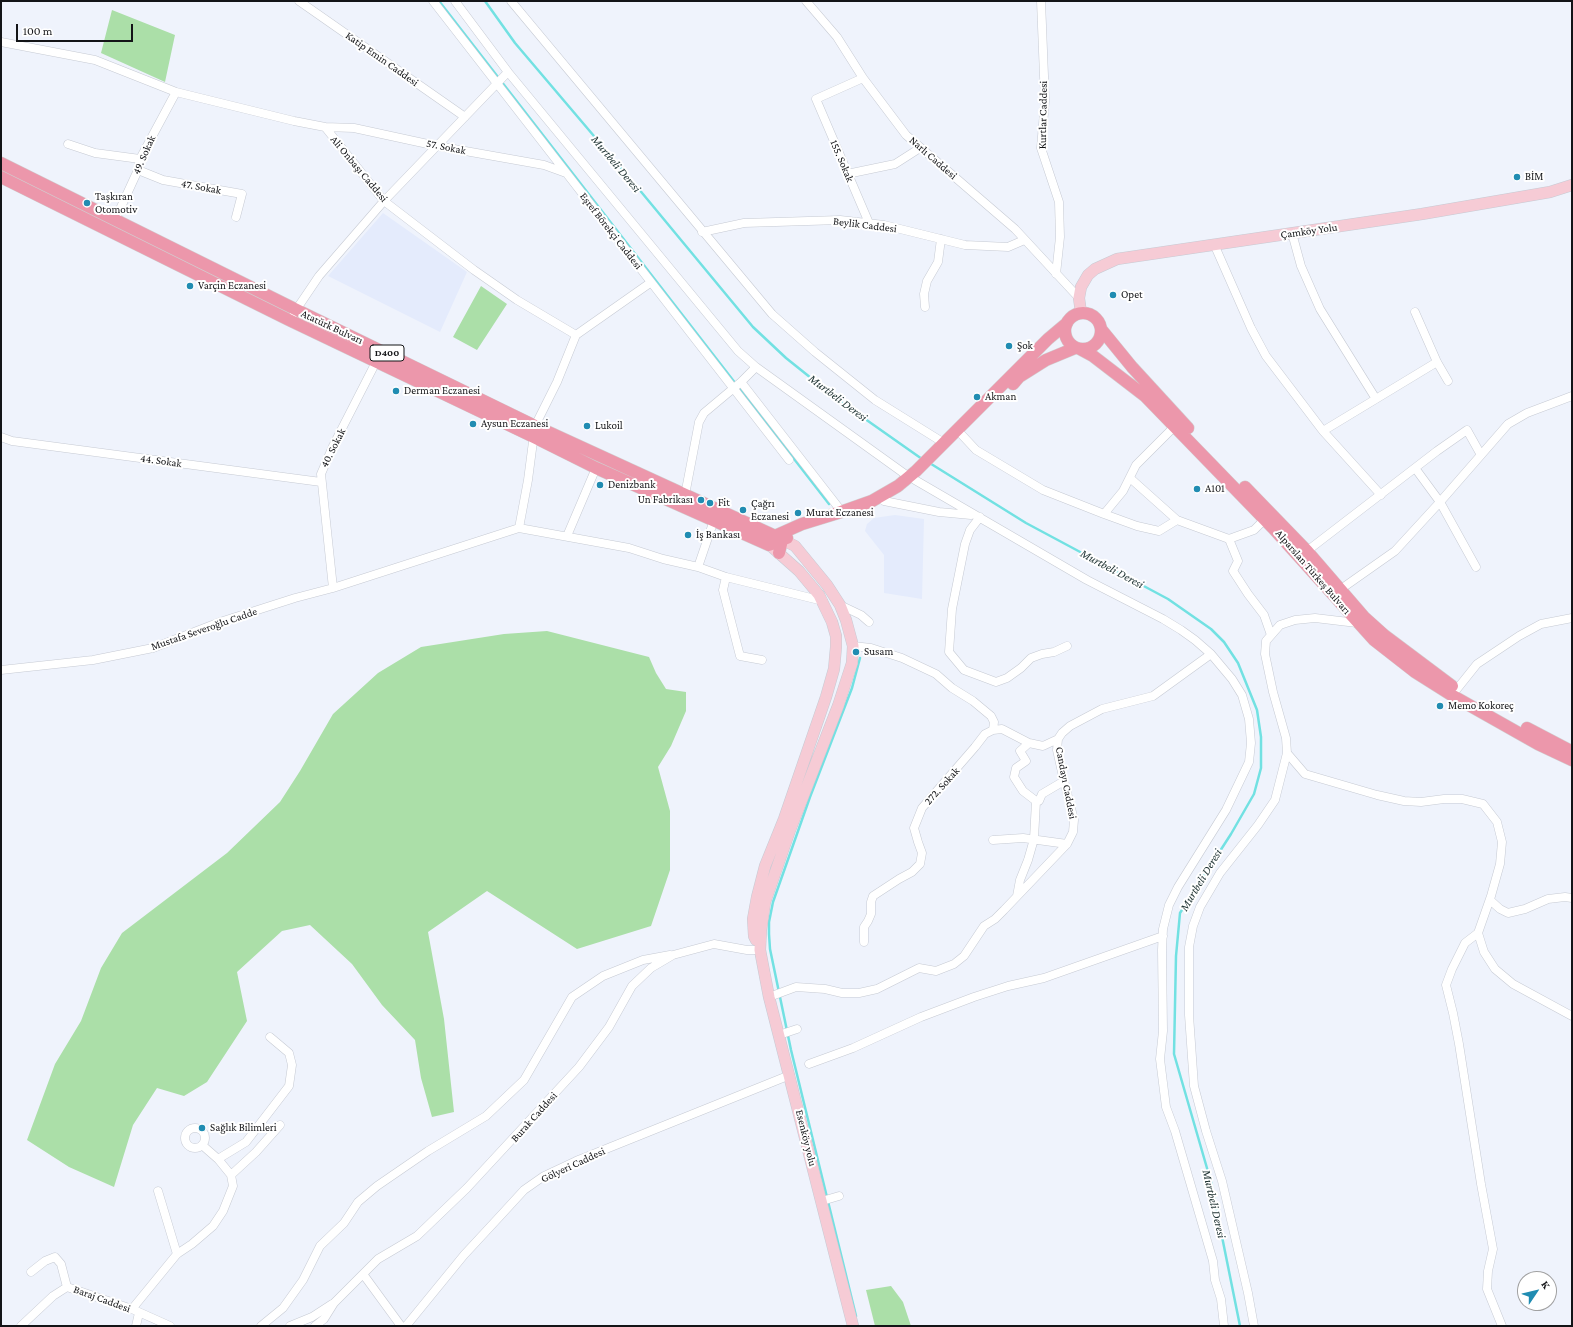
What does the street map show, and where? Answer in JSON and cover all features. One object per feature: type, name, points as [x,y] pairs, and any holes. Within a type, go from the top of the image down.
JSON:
[{"type":"main road","name":"Atatürk Bulvarı","points":[[1,163],[535,431],[596,468],[714,520],[775,540]]},
{"type":"main road","name":"Atatürk Bulvarı","points":[[1,177],[376,362],[685,495],[775,540]]},
{"type":"main road","points":[[775,540],[859,512],[895,495],[948,445],[1048,339],[1067,323],[1070,318],[1081,313],[1087,314],[1096,319],[1101,330],[1099,340],[1095,345],[1046,360],[1019,377],[962,435],[948,445]]},
{"type":"main road","points":[[1067,323],[1065,334],[1070,344],[1078,349]]},
{"type":"main road","name":"Alparslan Türkeş Bulvarı","points":[[1101,330],[1153,391],[1307,551],[1364,617],[1384,636],[1457,689],[1514,722],[1572,751]]},
{"type":"main road","name":"Alparslan Türkeş Bulvarı","points":[[1078,349],[1093,356],[1146,396],[1265,519],[1357,623],[1374,640],[1421,676],[1453,696],[1531,740],[1572,760]]},
{"type":"main road","points":[[775,540],[790,529],[872,501],[915,476]]},
{"type":"main road","points":[[775,540],[780,553]]},
{"type":"street","name":"Katip Emin Caddesi","points":[[299,1],[465,117]]},
{"type":"street","name":"Eşref Börekçi Caddesi","points":[[433,1],[501,79],[566,174],[650,283],[842,512]]},
{"type":"street","points":[[455,1],[501,79],[738,351],[756,367],[880,454],[980,517],[1087,580],[1163,620],[1195,640],[1211,654],[1232,679],[1242,695],[1250,731],[1251,743],[1249,762],[1226,810],[1169,905],[1163,936],[1163,1030],[1160,1059],[1166,1107],[1175,1131],[1213,1261],[1221,1299],[1224,1326]]},
{"type":"street","points":[[511,1],[640,154],[702,232],[772,314],[875,400],[948,445]]},
{"type":"street","name":"Narlı Caddesi","points":[[806,1],[837,37],[863,78],[906,135],[1004,219],[1079,298]]},
{"type":"street","name":"Kurtlar Caddesi","points":[[1041,1],[1045,101],[1041,148],[1059,202],[1060,237],[1056,274]]},
{"type":"street","name":"Ali Onbaşı Caddesi","points":[[2,45],[95,60],[176,92],[294,121],[325,127],[384,201],[474,270],[517,300],[576,335]]},
{"type":"street","name":"155. Sokak","points":[[863,78],[816,99],[869,223]]},
{"type":"street","points":[[289,320],[319,276],[384,201],[501,79]]},
{"type":"street","name":"49. Sokak","points":[[115,220],[138,170],[140,159],[176,92]]},
{"type":"street","name":"57. Sokak","points":[[325,127],[354,128],[437,146],[544,165],[566,174]]},
{"type":"street","points":[[68,144],[95,153],[140,159]]},
{"type":"street","points":[[847,174],[895,164],[920,148]]},
{"type":"street","name":"47. Sokak","points":[[138,170],[162,180],[242,194],[236,217]]},
{"type":"street","name":"Çamköy Yolu","points":[[1081,313],[1079,298],[1081,287],[1088,275],[1095,269],[1117,259],[1467,206],[1550,192],[1572,185]]},
{"type":"street","name":"Beylik Caddesi","points":[[702,232],[744,223],[840,220],[899,228],[965,245],[1008,247],[1022,241],[1023,238]]},
{"type":"street","points":[[1292,233],[1301,266],[1320,309],[1376,399]]},
{"type":"street","points":[[925,307],[924,294],[927,281],[938,262],[941,240]]},
{"type":"street","points":[[1214,244],[1251,328],[1266,356],[1322,431],[1381,495]]},
{"type":"street","points":[[650,283],[576,335],[535,431],[519,528],[629,548],[663,559],[698,567],[726,577],[823,601]]},
{"type":"street","points":[[1415,312],[1437,362],[1448,381]]},
{"type":"street","name":"40. Sokak","points":[[333,588],[320,474],[376,362]]},
{"type":"street","points":[[1322,431],[1437,362]]},
{"type":"street","points":[[685,495],[699,422],[704,413],[756,367]]},
{"type":"street","name":"Eşref Börekçi Caddesi","points":[[737,385],[789,460]]},
{"type":"street","points":[[1341,589],[1395,551],[1508,424],[1527,413],[1572,396]]},
{"type":"street","points":[[1104,514],[1123,491],[1136,465],[1175,426]]},
{"type":"street","points":[[1307,551],[1467,430],[1481,455]]},
{"type":"street","points":[[962,435],[976,450],[1043,490],[1137,526],[1159,531],[1177,520]]},
{"type":"street","name":"44. Sokak","points":[[1,437],[12,441],[321,482]]},
{"type":"street","points":[[567,536],[596,468]]},
{"type":"street","points":[[1415,468],[1440,502],[1476,567]]},
{"type":"street","points":[[1130,478],[1177,520],[1229,540],[1254,530],[1265,519]]},
{"type":"street","points":[[884,501],[939,512],[967,514],[980,517]]},
{"type":"street","points":[[980,517],[970,530],[965,544],[952,609],[949,652],[964,670],[996,682],[1007,678],[1021,668],[1031,658],[1054,652],[1067,646]]},
{"type":"street","points":[[698,567],[714,520]]},
{"type":"street","name":"Mustafa Severoğlu Cadde","points":[[1,670],[93,660],[153,648],[220,622],[295,598],[333,588],[519,528]]},
{"type":"street","points":[[760,950],[765,902],[776,868],[838,706],[852,664],[853,646],[840,605],[827,585],[795,546],[775,540]]},
{"type":"street","points":[[1229,540],[1238,561],[1233,571],[1264,615],[1271,634]]},
{"type":"street","points":[[760,950],[754,936],[753,920],[757,897],[765,866],[786,812],[826,697],[834,669],[836,636],[823,601],[809,582],[780,553]]},
{"type":"street","points":[[726,577],[722,590],[740,656],[762,660]]},
{"type":"street","points":[[840,605],[861,615],[868,622]]},
{"type":"street","points":[[1254,1326],[1238,1245],[1222,1181],[1206,1131],[1194,1086],[1189,1015],[1189,947],[1193,926],[1200,907],[1220,873],[1250,836],[1275,800],[1287,753],[1286,738],[1276,705],[1265,654],[1266,641],[1280,625],[1295,620],[1314,618],[1357,623]]},
{"type":"street","points":[[1457,689],[1477,664],[1519,636],[1542,624],[1572,618]]},
{"type":"street","points":[[853,646],[871,648],[902,658],[936,674],[952,688],[973,701],[990,716],[994,722],[993,730],[1002,729],[1029,743],[1043,746],[1058,739]]},
{"type":"street","name":"Candayı Caddesi","points":[[776,995],[796,987],[809,987],[842,993],[859,993],[877,989],[919,968],[936,971],[954,964],[964,956],[984,926],[995,919],[1067,844],[1072,832],[1074,820],[1057,750],[1058,739],[1062,733],[1070,726],[1102,709],[1153,696],[1211,654]]},
{"type":"street","name":"272. Sokak","points":[[864,942],[864,927],[871,914],[873,896],[912,872],[920,864],[922,853],[914,828],[922,808],[975,747],[984,734],[993,730]]},
{"type":"street","points":[[1029,743],[1020,751],[1026,761],[1016,768],[1014,777],[1024,791],[1036,801]]},
{"type":"street","points":[[1287,753],[1305,774],[1404,802],[1462,798],[1483,804],[1497,822],[1502,842],[1500,864],[1490,900],[1478,933],[1464,943],[1446,985],[1454,1013],[1480,1184],[1494,1249],[1488,1271],[1487,1290],[1502,1326]]},
{"type":"street","points":[[1017,896],[1020,880],[1034,839],[1036,801],[1038,801],[1042,794],[1064,781]]},
{"type":"street","points":[[994,840],[1023,838],[1067,844]]},
{"type":"street","points":[[1490,900],[1500,909],[1508,913],[1525,909],[1548,899],[1564,897],[1572,898]]},
{"type":"street","points":[[1478,933],[1484,952],[1495,969],[1513,984],[1572,1016]]},
{"type":"street","points":[[809,1064],[853,1048],[914,1020],[974,997],[1008,986],[1044,978],[1163,936]]},
{"type":"street","name":"Burak Caddesi","points":[[315,1326],[324,1319],[334,1303],[378,1259],[417,1236],[467,1188],[579,1067],[609,1027],[632,986],[651,968],[673,955],[714,944],[747,950],[760,950]]},
{"type":"street","name":"Esenköy yolu","points":[[760,950],[788,1032],[790,1075],[829,1199],[853,1326]]},
{"type":"street","points":[[261,1326],[283,1308],[303,1280],[320,1246],[344,1223],[358,1202],[377,1186],[428,1151],[486,1116],[524,1080],[572,997],[603,976],[643,960],[673,955]]},
{"type":"street","points":[[218,1159],[246,1142],[289,1086],[292,1065],[290,1053],[270,1037]]},
{"type":"street","name":"Gölyeri Caddesi","points":[[406,1326],[464,1255],[496,1220],[524,1190],[544,1176],[576,1161],[790,1075]]},
{"type":"street","points":[[231,1175],[256,1152],[280,1125]]},
{"type":"street","points":[[136,1326],[135,1311],[177,1254],[192,1244],[213,1226],[223,1211],[233,1186],[231,1175],[218,1159],[202,1145]]},
{"type":"street","points":[[158,1191],[177,1254]]},
{"type":"street","points":[[31,1272],[45,1261],[55,1257],[61,1264],[67,1286]]},
{"type":"street","points":[[364,1274],[400,1326]]},
{"type":"street","name":"Baraj Caddesi","points":[[21,1326],[53,1296],[67,1286],[135,1311],[170,1326]]},
{"type":"street","points":[[290,1326],[312,1317],[334,1303]]},
{"type":"shaded area","points":[[383,213],[467,272],[440,332],[328,276]]},
{"type":"shaded area","points":[[895,515],[924,519],[922,599],[884,593],[884,555],[865,531],[867,524],[874,518]]},
{"type":"green space","points":[[112,10],[175,35],[165,82],[101,53]]},
{"type":"green space","points":[[481,286],[507,304],[477,350],[453,337]]},
{"type":"green space","points":[[547,631],[649,657],[656,673],[666,689],[686,692],[686,711],[671,746],[658,767],[670,811],[670,870],[651,926],[577,949],[487,891],[428,932],[444,1019],[454,1112],[432,1117],[421,1078],[415,1040],[382,1005],[352,964],[310,925],[282,931],[237,972],[247,1021],[207,1082],[184,1096],[157,1088],[133,1125],[114,1187],[69,1167],[27,1140],[55,1064],[81,1021],[101,968],[122,933],[227,853],[280,802],[333,714],[378,673],[421,647],[504,634]]},
{"type":"green space","points":[[891,1286],[903,1302],[911,1326],[875,1326],[866,1290]]},
{"type":"waterway","points":[[439,1],[829,504]]},
{"type":"waterway","name":"Murtbeli Deresi","points":[[485,1],[515,43],[753,327],[786,358],[841,402],[922,459]]},
{"type":"waterway","name":"Murtbeli Deresi","points":[[928,462],[1026,523],[1168,599],[1211,629],[1224,642],[1238,663],[1257,710],[1261,737],[1261,768],[1254,794],[1231,834],[1180,913],[1176,956],[1174,1054],[1211,1182],[1240,1326]]},
{"type":"waterway","points":[[856,1316],[791,1050],[770,949],[769,922],[773,902],[810,797],[852,688],[860,658]]},
{"type":"place","name":"BİM","points":[[1517,177]]},
{"type":"place","name":"Taşkıran Otomotiv","points":[[87,203]]},
{"type":"place","name":"Varçin Eczanesi","points":[[190,286]]},
{"type":"place","name":"Opet","points":[[1113,295]]},
{"type":"place","name":"Şok","points":[[1009,346]]},
{"type":"place","name":"Derman Eczanesi","points":[[396,391]]},
{"type":"place","name":"Akman","points":[[977,397]]},
{"type":"place","name":"Aysun Eczanesi","points":[[473,424]]},
{"type":"place","name":"Lukoil","points":[[587,426]]},
{"type":"place","name":"Denizbank","points":[[600,485]]},
{"type":"place","name":"A101","points":[[1197,489]]},
{"type":"place","name":"Un Fabrikası","points":[[701,500]]},
{"type":"place","name":"Fit","points":[[710,503]]},
{"type":"place","name":"Çağrı Eczanesi","points":[[743,510]]},
{"type":"place","name":"Murat Eczanesi","points":[[798,513]]},
{"type":"place","name":"İş Bankası","points":[[688,535]]},
{"type":"place","name":"Susam","points":[[856,652]]},
{"type":"place","name":"Memo Kokoreç","points":[[1440,706]]},
{"type":"place","name":"Sağlık Bilimleri","points":[[202,1128]]}]
